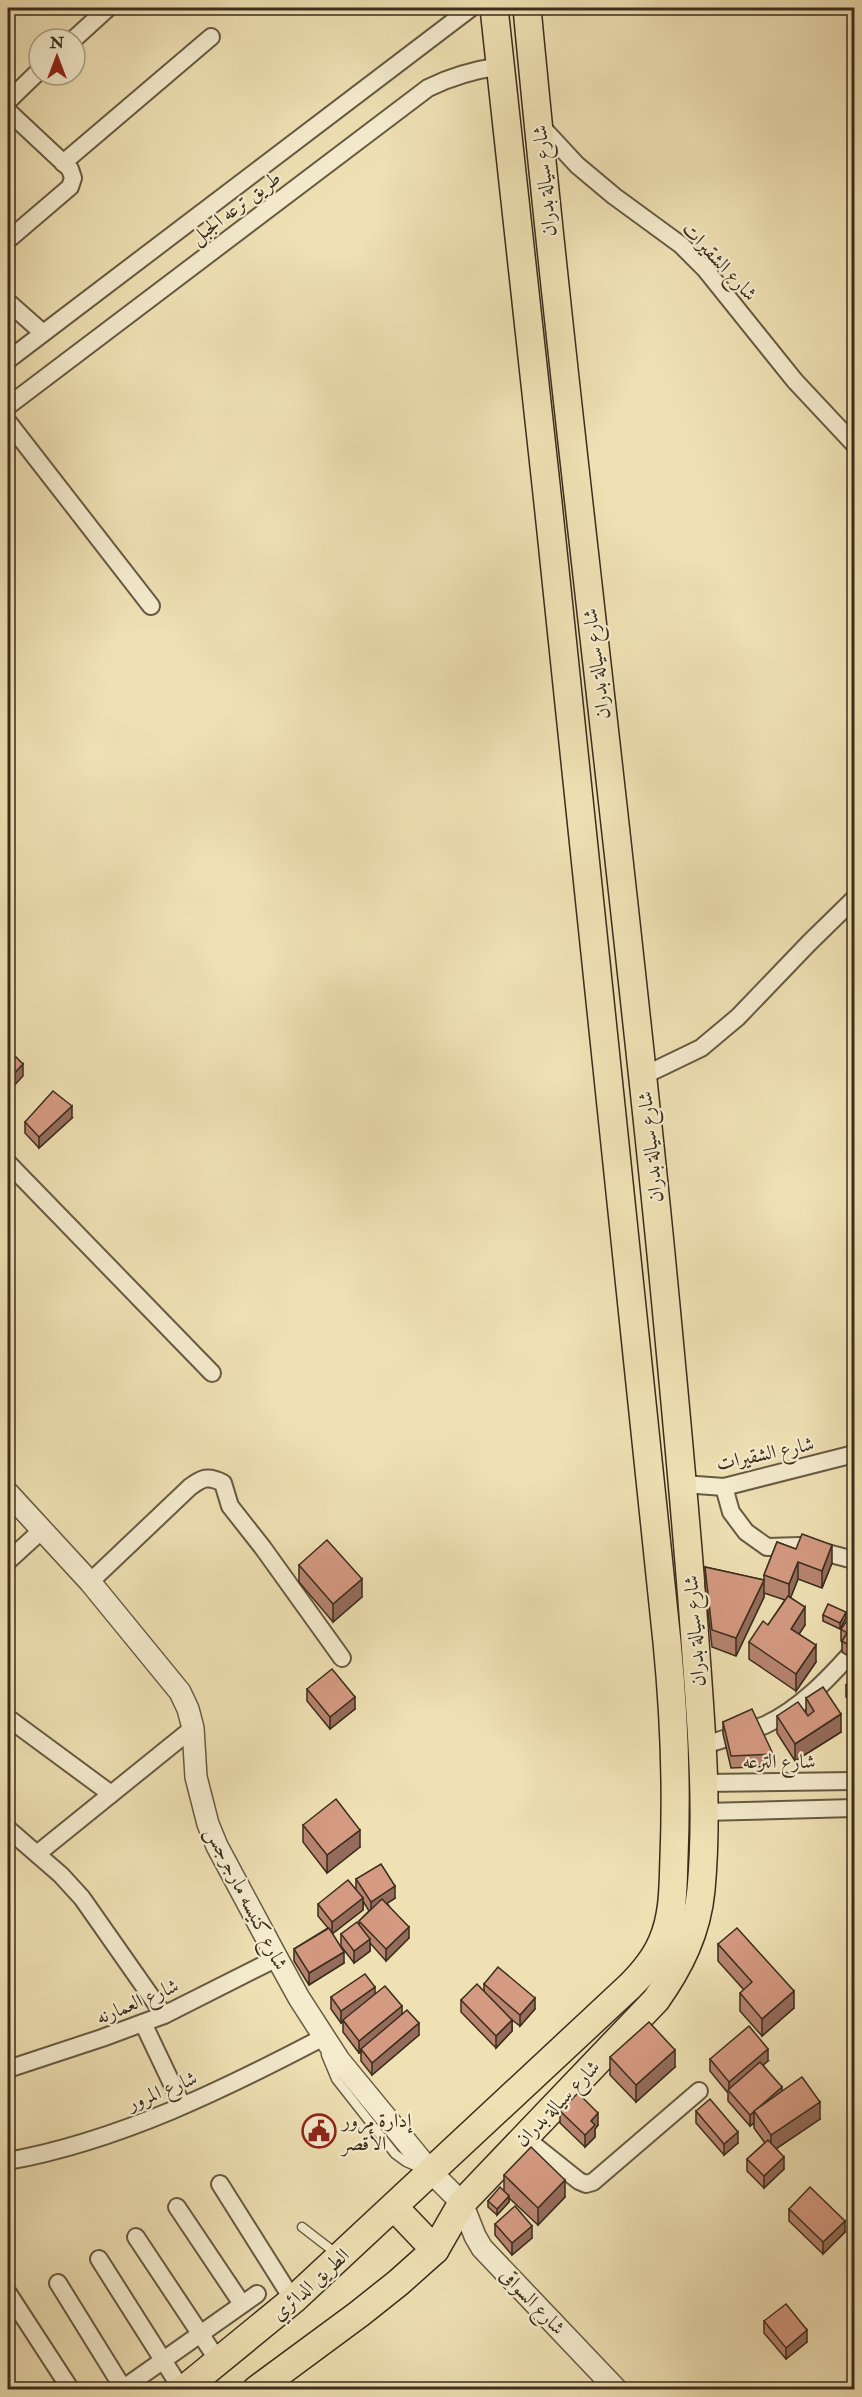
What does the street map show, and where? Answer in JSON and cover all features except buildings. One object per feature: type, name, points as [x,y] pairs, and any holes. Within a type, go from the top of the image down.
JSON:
[{"type":"main road","name":"شارع سيالة بدران","points":[[431,2172],[649,1966],[662,1942],[670,1917],[676,1828],[673,1703],[602,1010],[494,8]]},
{"type":"main road","name":"شارع سيالة بدران","points":[[462,2203],[656,2000],[673,1976],[687,1949],[696,1921],[701,1891],[704,1812],[702,1746],[683,1484],[643,1076],[585,576],[527,8]]},
{"type":"main road","points":[[602,1010],[635,997]]},
{"type":"main road","name":"الطريق الدائري","points":[[183,2390],[293,2300],[431,2172]]},
{"type":"main road","points":[[256,2390],[359,2314],[435,2250],[462,2203]]},
{"type":"main road","points":[[394,2206],[435,2250]]},
{"type":"street","points":[[87,27],[108,8]]},
{"type":"street","name":"طريق ترعه الجبل","points":[[8,360],[471,8]]},
{"type":"street","points":[[63,163],[211,37]]},
{"type":"street","name":"طريق ترعه الجبل","points":[[8,406],[421,93],[451,77],[501,66]]},
{"type":"street","points":[[8,100],[27,82]]},
{"type":"street","points":[[8,111],[72,173],[70,187],[8,240]]},
{"type":"street","name":"شارع الشقيرات","points":[[538,123],[577,165],[614,196],[654,223],[689,253],[727,296],[795,381],[855,444]]},
{"type":"street","points":[[8,302],[43,333]]},
{"type":"street","points":[[8,422],[151,606]]},
{"type":"street","points":[[643,1076],[701,1048],[855,899]]},
{"type":"street","points":[[9,1169],[212,1373]]},
{"type":"street","name":"شارع الشقيرات","points":[[683,1484],[724,1487],[855,1454]]},
{"type":"street","points":[[90,1582],[190,1487],[201,1478],[211,1477],[223,1483],[230,1506],[342,1658]]},
{"type":"street","points":[[724,1487],[731,1512],[746,1532],[767,1547],[800,1546],[855,1560]]},
{"type":"street","name":"شارع كنيسه مارجرجس","points":[[8,1492],[90,1582],[180,1692],[193,1728],[196,1777],[208,1824],[217,1846],[299,1998],[359,2086],[431,2172],[462,2203]]},
{"type":"street","points":[[8,1561],[42,1530]]},
{"type":"street","points":[[702,1746],[766,1724],[783,1714],[830,1678],[855,1650]]},
{"type":"street","points":[[8,1718],[111,1794]]},
{"type":"street","points":[[37,1854],[193,1728]]},
{"type":"street","name":"شارع الترعه","points":[[704,1783],[853,1780]]},
{"type":"street","points":[[704,1812],[855,1808]]},
{"type":"street","points":[[8,1829],[61,1875],[82,1898],[164,2015]]},
{"type":"street","name":"شارع العمارنه","points":[[8,2069],[72,2049],[164,2015],[278,1958]]},
{"type":"street","points":[[143,2023],[182,2105]]},
{"type":"street","name":"شارع المرور","points":[[8,2161],[75,2144],[128,2127],[235,2084],[324,2037]]},
{"type":"street","points":[[524,2137],[579,2181],[586,2184],[593,2182],[699,2091]]},
{"type":"street","points":[[220,2184],[293,2300]]},
{"type":"street","name":"شارع السواقى","points":[[462,2203],[482,2248],[617,2390]]},
{"type":"street","points":[[177,2207],[242,2304]]},
{"type":"street","points":[[136,2237],[219,2362]]},
{"type":"street","points":[[99,2259],[183,2390]]},
{"type":"street","points":[[58,2283],[122,2389],[257,2294]]},
{"type":"street","points":[[8,2293],[71,2390]]},
{"type":"lane","points":[[302,2227],[340,2257]]},
{"type":"place","name":"إدارة مرور الأقصر","points":[[319,2131]]}]
